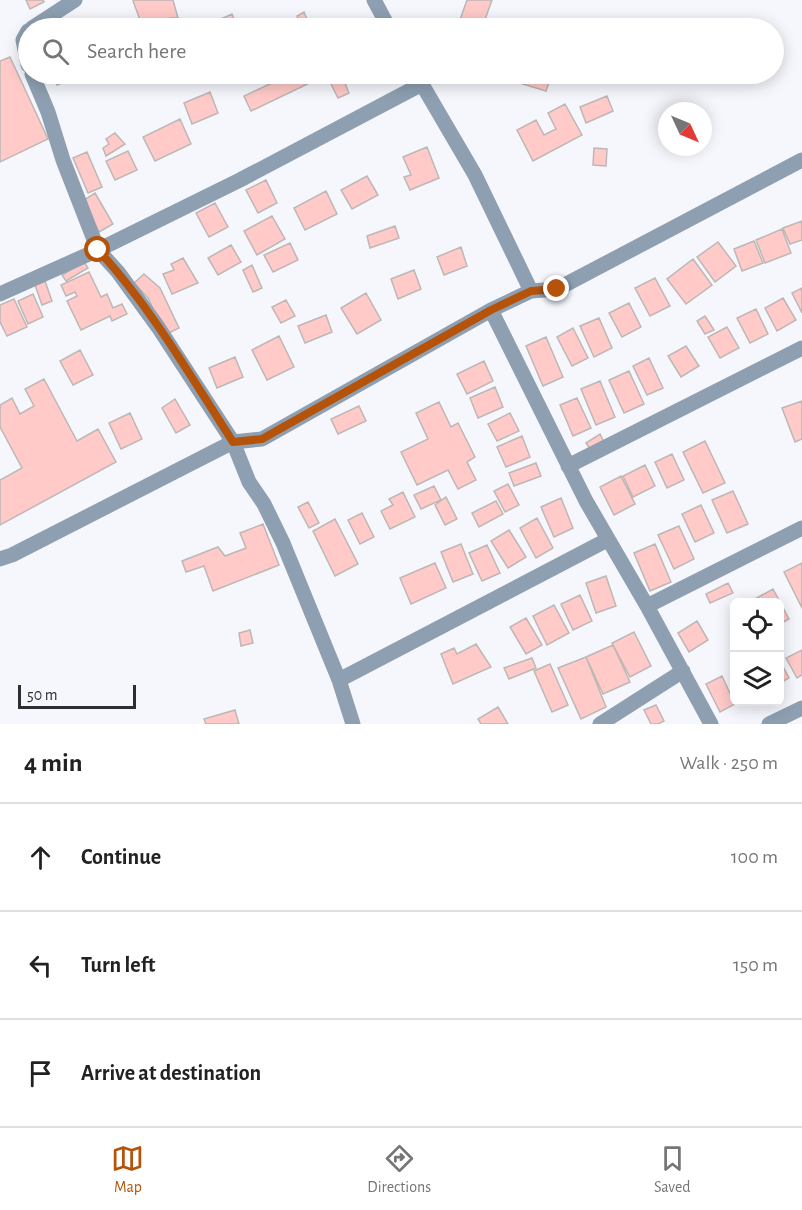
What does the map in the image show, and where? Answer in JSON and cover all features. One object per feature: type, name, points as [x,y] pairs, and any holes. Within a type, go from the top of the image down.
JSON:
[{"type":"street","points":[[48,18],[75,0]]},
{"type":"street","points":[[374,0],[384,18]]},
{"type":"street","points":[[36,84],[98,250],[118,272],[158,327],[233,442],[249,482],[264,504],[283,543],[339,680],[352,724]]},
{"type":"street","points":[[0,294],[98,250],[240,180],[410,84]]},
{"type":"street","points":[[422,84],[475,175],[531,291]]},
{"type":"street","points":[[0,559],[12,555],[233,442],[262,439],[491,310],[531,291],[557,289],[802,160]]},
{"type":"street","points":[[491,310],[607,540],[647,606],[711,724]]},
{"type":"street","points":[[568,466],[802,348]]},
{"type":"street","points":[[647,606],[802,528]]},
{"type":"street","points":[[339,680],[607,540]]},
{"type":"street","points":[[600,724],[683,671]]},
{"type":"street","points":[[769,724],[802,708]]},
{"type":"building","points":[[26,0],[43,0],[44,2],[30,9]]},
{"type":"building","points":[[173,0],[178,18],[139,18],[133,1]]},
{"type":"building","points":[[467,0],[492,0],[486,18],[461,18]]},
{"type":"building","points":[[304,12],[307,18],[298,18],[297,16]]},
{"type":"building","points":[[10,57],[18,74],[18,84],[23,84],[48,139],[0,162],[0,61]]},
{"type":"building","points":[[270,84],[308,84],[251,111],[244,96]]},
{"type":"building","points":[[331,84],[345,84],[349,93],[338,98]]},
{"type":"building","points":[[523,84],[548,84],[546,91]]},
{"type":"building","points":[[210,92],[218,113],[192,124],[184,103]]},
{"type":"building","points":[[607,96],[613,111],[586,123],[580,107]]},
{"type":"building","points":[[565,104],[582,135],[533,161],[517,130],[536,120],[544,135],[556,129],[548,113]]},
{"type":"building","points":[[180,119],[191,144],[155,161],[143,137]]},
{"type":"building","points":[[115,133],[125,144],[106,156],[103,148],[109,144],[106,139]]},
{"type":"building","points":[[427,147],[439,178],[410,190],[404,177],[411,175],[403,157]]},
{"type":"building","points":[[594,148],[607,149],[606,166],[593,165]]},
{"type":"building","points":[[128,151],[137,170],[115,180],[106,161]]},
{"type":"building","points":[[87,152],[102,187],[88,193],[73,158]]},
{"type":"building","points":[[367,176],[378,195],[352,209],[341,190]]},
{"type":"building","points":[[266,180],[277,203],[258,213],[246,190]]},
{"type":"building","points":[[326,191],[337,214],[305,230],[294,208]]},
{"type":"building","points":[[95,193],[113,224],[99,232],[81,202]]},
{"type":"building","points":[[215,203],[228,227],[209,237],[196,213]]},
{"type":"building","points":[[272,216],[285,239],[257,255],[244,231]]},
{"type":"building","points":[[802,221],[802,240],[790,244],[783,228]]},
{"type":"building","points":[[395,226],[399,238],[370,248],[367,236]]},
{"type":"building","points":[[782,229],[791,253],[765,263],[756,240]]},
{"type":"building","points":[[754,241],[763,263],[742,271],[734,249]]},
{"type":"building","points":[[718,242],[736,266],[715,282],[697,257]]},
{"type":"building","points":[[290,243],[298,260],[273,272],[264,255]]},
{"type":"building","points":[[231,245],[241,262],[218,275],[208,258]]},
{"type":"building","points":[[461,247],[467,266],[444,275],[437,257]]},
{"type":"building","points":[[183,258],[198,283],[172,294],[163,274],[174,270],[171,264]]},
{"type":"building","points":[[693,259],[712,285],[686,304],[667,279]]},
{"type":"building","points":[[84,262],[88,268],[66,281],[62,275]]},
{"type":"building","points":[[252,265],[262,288],[253,292],[243,270]]},
{"type":"building","points":[[414,270],[421,289],[398,299],[391,279]]},
{"type":"building","points":[[89,272],[101,297],[107,294],[113,308],[122,304],[127,314],[112,321],[110,316],[81,330],[67,301],[77,296],[75,292],[66,296],[61,285]]},
{"type":"building","points":[[144,274],[160,288],[179,328],[165,335],[148,298],[134,283]]},
{"type":"building","points":[[655,278],[670,306],[650,316],[635,288]]},
{"type":"building","points":[[45,281],[52,301],[42,305],[35,285]]},
{"type":"building","points":[[802,288],[802,313],[792,293]]},
{"type":"building","points":[[366,293],[381,320],[357,334],[341,308]]},
{"type":"building","points":[[33,294],[43,317],[28,324],[18,301]]},
{"type":"building","points":[[783,298],[796,320],[777,331],[765,308]]},
{"type":"building","points":[[14,299],[27,327],[7,336],[0,322],[0,305]]},
{"type":"building","points":[[286,300],[295,316],[281,323],[272,307]]},
{"type":"building","points":[[629,303],[641,327],[622,337],[609,313]]},
{"type":"building","points":[[756,309],[768,334],[750,343],[737,318]]},
{"type":"building","points":[[326,315],[332,332],[305,343],[298,326]]},
{"type":"building","points":[[705,316],[714,330],[705,334],[697,321]]},
{"type":"building","points":[[599,318],[612,348],[594,357],[580,326]]},
{"type":"building","points":[[727,327],[739,348],[720,358],[708,337]]},
{"type":"building","points":[[573,328],[588,358],[572,366],[557,337]]},
{"type":"building","points":[[279,336],[294,367],[267,380],[252,350]]},
{"type":"building","points":[[546,337],[563,377],[543,386],[526,346]]},
{"type":"building","points":[[686,346],[699,366],[681,377],[668,356]]},
{"type":"building","points":[[80,350],[93,375],[73,385],[60,361]]},
{"type":"building","points":[[235,357],[243,377],[217,388],[209,368]]},
{"type":"building","points":[[649,358],[663,388],[647,395],[633,366]]},
{"type":"building","points":[[484,361],[493,381],[467,394],[457,374]]},
{"type":"building","points":[[629,371],[644,404],[624,413],[609,380]]},
{"type":"building","points":[[44,379],[77,441],[98,429],[116,462],[0,525],[0,480],[22,468],[0,427],[0,405],[12,398],[20,414],[34,406],[25,389]]},
{"type":"building","points":[[600,381],[615,417],[596,425],[581,389]]},
{"type":"building","points":[[495,387],[503,407],[478,418],[470,398]]},
{"type":"building","points":[[577,398],[591,428],[573,436],[560,405]]},
{"type":"building","points":[[175,399],[190,425],[176,433],[162,408]]},
{"type":"building","points":[[802,401],[802,439],[795,442],[782,408]]},
{"type":"building","points":[[439,402],[451,427],[458,423],[475,457],[467,462],[476,480],[458,489],[448,470],[417,485],[401,452],[428,439],[416,413]]},
{"type":"building","points":[[359,406],[366,421],[338,434],[331,419]]},
{"type":"building","points":[[130,413],[142,439],[121,449],[109,423]]},
{"type":"building","points":[[510,413],[519,431],[497,441],[488,424]]},
{"type":"building","points":[[600,434],[605,444],[592,452],[586,443]]},
{"type":"building","points":[[522,436],[530,457],[506,467],[497,447]]},
{"type":"building","points":[[705,441],[725,483],[703,493],[683,452]]},
{"type":"building","points":[[672,454],[684,480],[667,488],[655,462]]},
{"type":"building","points":[[536,463],[541,476],[514,486],[509,473]]},
{"type":"building","points":[[645,465],[655,486],[633,497],[623,476]]},
{"type":"building","points":[[621,476],[635,504],[614,515],[600,487]]},
{"type":"building","points":[[508,484],[519,505],[505,512],[494,491]]},
{"type":"building","points":[[434,486],[441,500],[421,509],[414,495]]},
{"type":"building","points":[[733,491],[748,524],[727,533],[712,500]]},
{"type":"building","points":[[403,492],[415,517],[390,529],[381,511],[393,505],[389,499]]},
{"type":"building","points":[[446,497],[457,519],[445,525],[435,505]]},
{"type":"building","points":[[561,498],[573,528],[554,537],[541,507]]},
{"type":"building","points":[[496,501],[503,514],[479,527],[472,513]]},
{"type":"building","points":[[308,502],[319,523],[309,528],[298,507]]},
{"type":"building","points":[[701,505],[714,533],[695,542],[682,514]]},
{"type":"building","points":[[362,513],[374,537],[360,544],[348,520]]},
{"type":"building","points":[[537,518],[553,548],[536,558],[520,528]]},
{"type":"building","points":[[335,519],[358,564],[335,576],[313,531]]},
{"type":"building","points":[[263,524],[279,565],[213,591],[204,566],[186,572],[182,561],[218,547],[225,556],[246,548],[240,533]]},
{"type":"building","points":[[679,526],[694,559],[674,569],[658,535]]},
{"type":"building","points":[[509,530],[526,557],[508,568],[491,541]]},
{"type":"building","points":[[461,544],[473,574],[453,582],[441,552]]},
{"type":"building","points":[[655,544],[671,582],[650,591],[634,553]]},
{"type":"building","points":[[487,545],[500,573],[482,581],[469,553]]},
{"type":"building","points":[[435,563],[446,588],[411,604],[400,578]]},
{"type":"building","points":[[802,563],[802,608],[784,572]]},
{"type":"building","points":[[606,576],[616,606],[596,613],[586,583]]},
{"type":"building","points":[[728,583],[733,593],[710,603],[706,594]]},
{"type":"building","points":[[773,589],[778,598],[757,598]]},
{"type":"building","points":[[580,595],[592,621],[573,630],[561,604]]},
{"type":"building","points":[[554,605],[569,633],[547,645],[533,616]]},
{"type":"building","points":[[784,610],[789,619],[784,622]]},
{"type":"building","points":[[526,618],[542,645],[526,654],[510,627]]},
{"type":"building","points":[[697,621],[708,640],[689,652],[678,633]]},
{"type":"building","points":[[250,630],[253,643],[241,646],[239,633]]},
{"type":"building","points":[[634,632],[651,666],[630,677],[612,643]]},
{"type":"building","points":[[476,644],[491,667],[453,684],[441,654],[454,648],[457,654]]},
{"type":"building","points":[[613,645],[630,682],[603,694],[586,657]]},
{"type":"building","points":[[802,650],[802,675],[797,678],[786,658]]},
{"type":"building","points":[[586,657],[606,707],[581,719],[558,668]]},
{"type":"building","points":[[532,658],[536,668],[509,679],[504,668]]},
{"type":"building","points":[[550,664],[568,705],[552,712],[534,671]]},
{"type":"building","points":[[784,669],[789,678],[784,681]]},
{"type":"building","points":[[722,676],[730,693],[731,706],[720,712],[706,684]]},
{"type":"building","points":[[656,705],[664,721],[651,724],[644,710]]},
{"type":"building","points":[[498,707],[508,724],[481,724],[478,719]]},
{"type":"building","points":[[235,710],[239,724],[206,724],[204,719]]},
{"type":"route","points":[[98,250],[118,272],[158,327],[233,442],[262,439],[491,310],[531,291],[557,289]]}]
